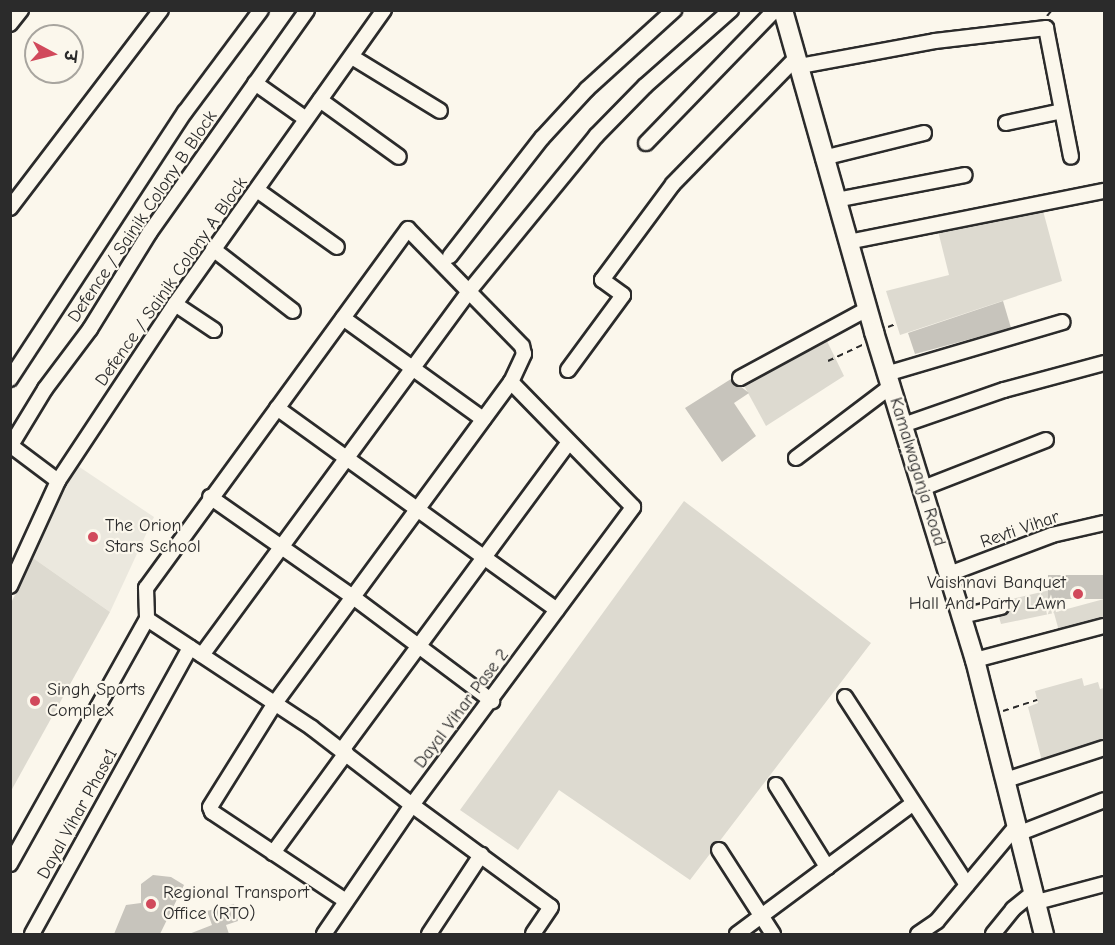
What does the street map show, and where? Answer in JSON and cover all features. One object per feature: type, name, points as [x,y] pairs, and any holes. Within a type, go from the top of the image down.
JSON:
[{"type":"main road","name":"Kamalwaganja Road","points":[[783,10],[867,309],[975,660],[1044,934]]},
{"type":"street","points":[[10,24],[21,10]]},
{"type":"street","points":[[10,207],[161,10]]},
{"type":"street","points":[[10,379],[185,112],[261,10]]},
{"type":"street","name":"Defence / Sainik Colony B Block","points":[[11,445],[45,389],[90,329],[150,232],[307,10]]},
{"type":"street","name":"Defence / Sainik Colony A Block","points":[[10,586],[58,481],[213,249],[384,10]]},
{"type":"street","points":[[450,256],[542,138],[587,89],[674,10]]},
{"type":"street","name":"Dayal Vihar Phase1","points":[[32,934],[196,651],[282,547],[470,290],[596,136],[645,86],[730,10]]},
{"type":"street","points":[[646,143],[775,10]]},
{"type":"street","points":[[567,370],[622,295],[602,280],[673,184],[799,61],[934,41],[1046,28],[1071,156]]},
{"type":"street","points":[[352,57],[440,111]]},
{"type":"street","points":[[255,82],[306,119]]},
{"type":"street","points":[[320,100],[399,157]]},
{"type":"street","points":[[1006,123],[1062,111]]},
{"type":"street","points":[[823,158],[924,133]]},
{"type":"street","points":[[836,200],[965,174]]},
{"type":"street","points":[[257,190],[337,248]]},
{"type":"street","points":[[848,242],[1104,191]]},
{"type":"street","points":[[10,864],[147,618],[146,588],[210,497],[408,229],[470,290],[522,346],[524,354],[511,382],[275,703],[210,810],[346,901]]},
{"type":"street","points":[[213,249],[293,311]]},
{"type":"street","points":[[175,304],[214,330]]},
{"type":"street","points":[[740,378],[867,309]]},
{"type":"street","points":[[343,318],[483,419]]},
{"type":"street","points":[[796,458],[888,380],[1063,322]]},
{"type":"street","points":[[903,425],[1004,390],[1104,363]]},
{"type":"street","points":[[273,853],[419,646],[568,443],[511,382]]},
{"type":"street","points":[[277,408],[348,456],[557,610]]},
{"type":"street","points":[[923,488],[1046,440]]},
{"type":"street","name":"Dayal Vihar Pase 2","points":[[324,934],[412,805],[492,701],[633,507],[568,443]]},
{"type":"street","points":[[11,445],[58,481]]},
{"type":"street","points":[[210,497],[353,597],[492,701]]},
{"type":"street","name":"Revti Vihar","points":[[949,574],[1053,535],[1104,523]]},
{"type":"street","points":[[962,616],[1001,607]]},
{"type":"street","points":[[147,618],[344,752],[551,907],[533,934]]},
{"type":"street","points":[[975,660],[1104,626]]},
{"type":"street","points":[[845,697],[912,804],[967,885]]},
{"type":"street","points":[[1006,780],[1104,748]]},
{"type":"street","points":[[776,785],[827,867]]},
{"type":"street","points":[[918,934],[937,921],[1019,829],[1104,800]]},
{"type":"street","points":[[737,934],[912,804]]},
{"type":"street","points":[[719,850],[773,934]]},
{"type":"street","points":[[429,934],[481,855]]},
{"type":"street","points":[[993,934],[1013,909],[1036,897],[1104,884]]},
{"type":"path","points":[[828,361],[876,339]]},
{"type":"path","points":[[989,716],[1037,700]]},
{"type":"shaded area","points":[[1042,207],[1062,281],[900,335],[886,291],[949,275],[937,227]]},
{"type":"shaded area","points":[[825,337],[844,376],[766,426],[742,382]]},
{"type":"shaded area","name":"The Orion Stars School","points":[[75,464],[154,517],[110,612],[33,558],[61,487]]},
{"type":"shaded area","points":[[684,501],[871,643],[690,880],[559,790],[518,850],[460,810]]},
{"type":"shaded area","name":"Singh Sports Complex","points":[[33,558],[110,612],[11,791],[11,603]]},
{"type":"shaded area","points":[[1050,590],[1056,612],[1104,599],[1104,618],[1059,631],[1054,613],[1001,624],[995,603]]},
{"type":"shaded area","points":[[1082,678],[1084,686],[1098,682],[1100,689],[1104,688],[1104,741],[1042,761],[1028,707],[1038,703],[1035,691]]},
{"type":"building","points":[[1003,301],[1011,328],[915,354],[908,333]]},
{"type":"building","points":[[731,379],[749,393],[734,403],[756,436],[722,462],[685,408]]},
{"type":"building","name":"Vaishnavi Banquet Hall And Party LAwn","points":[[1048,575],[1104,575],[1104,599],[1048,599]]},
{"type":"building","name":"Regional Transport Office (RTO)","points":[[153,875],[171,877],[184,885],[160,934],[114,934],[126,905],[141,903],[141,884]]},
{"type":"building","name":"Regional Transport Office (RTO)","points":[[234,904],[238,921],[226,925],[229,934],[189,934],[212,925],[207,911]]},
{"type":"place","name":"The Orion Stars School","points":[[93,537]]},
{"type":"place","name":"Vaishnavi Banquet Hall And Party LAwn","points":[[1078,594]]},
{"type":"place","name":"Singh Sports Complex","points":[[35,701]]},
{"type":"place","name":"Regional Transport Office (RTO)","points":[[151,904]]}]
